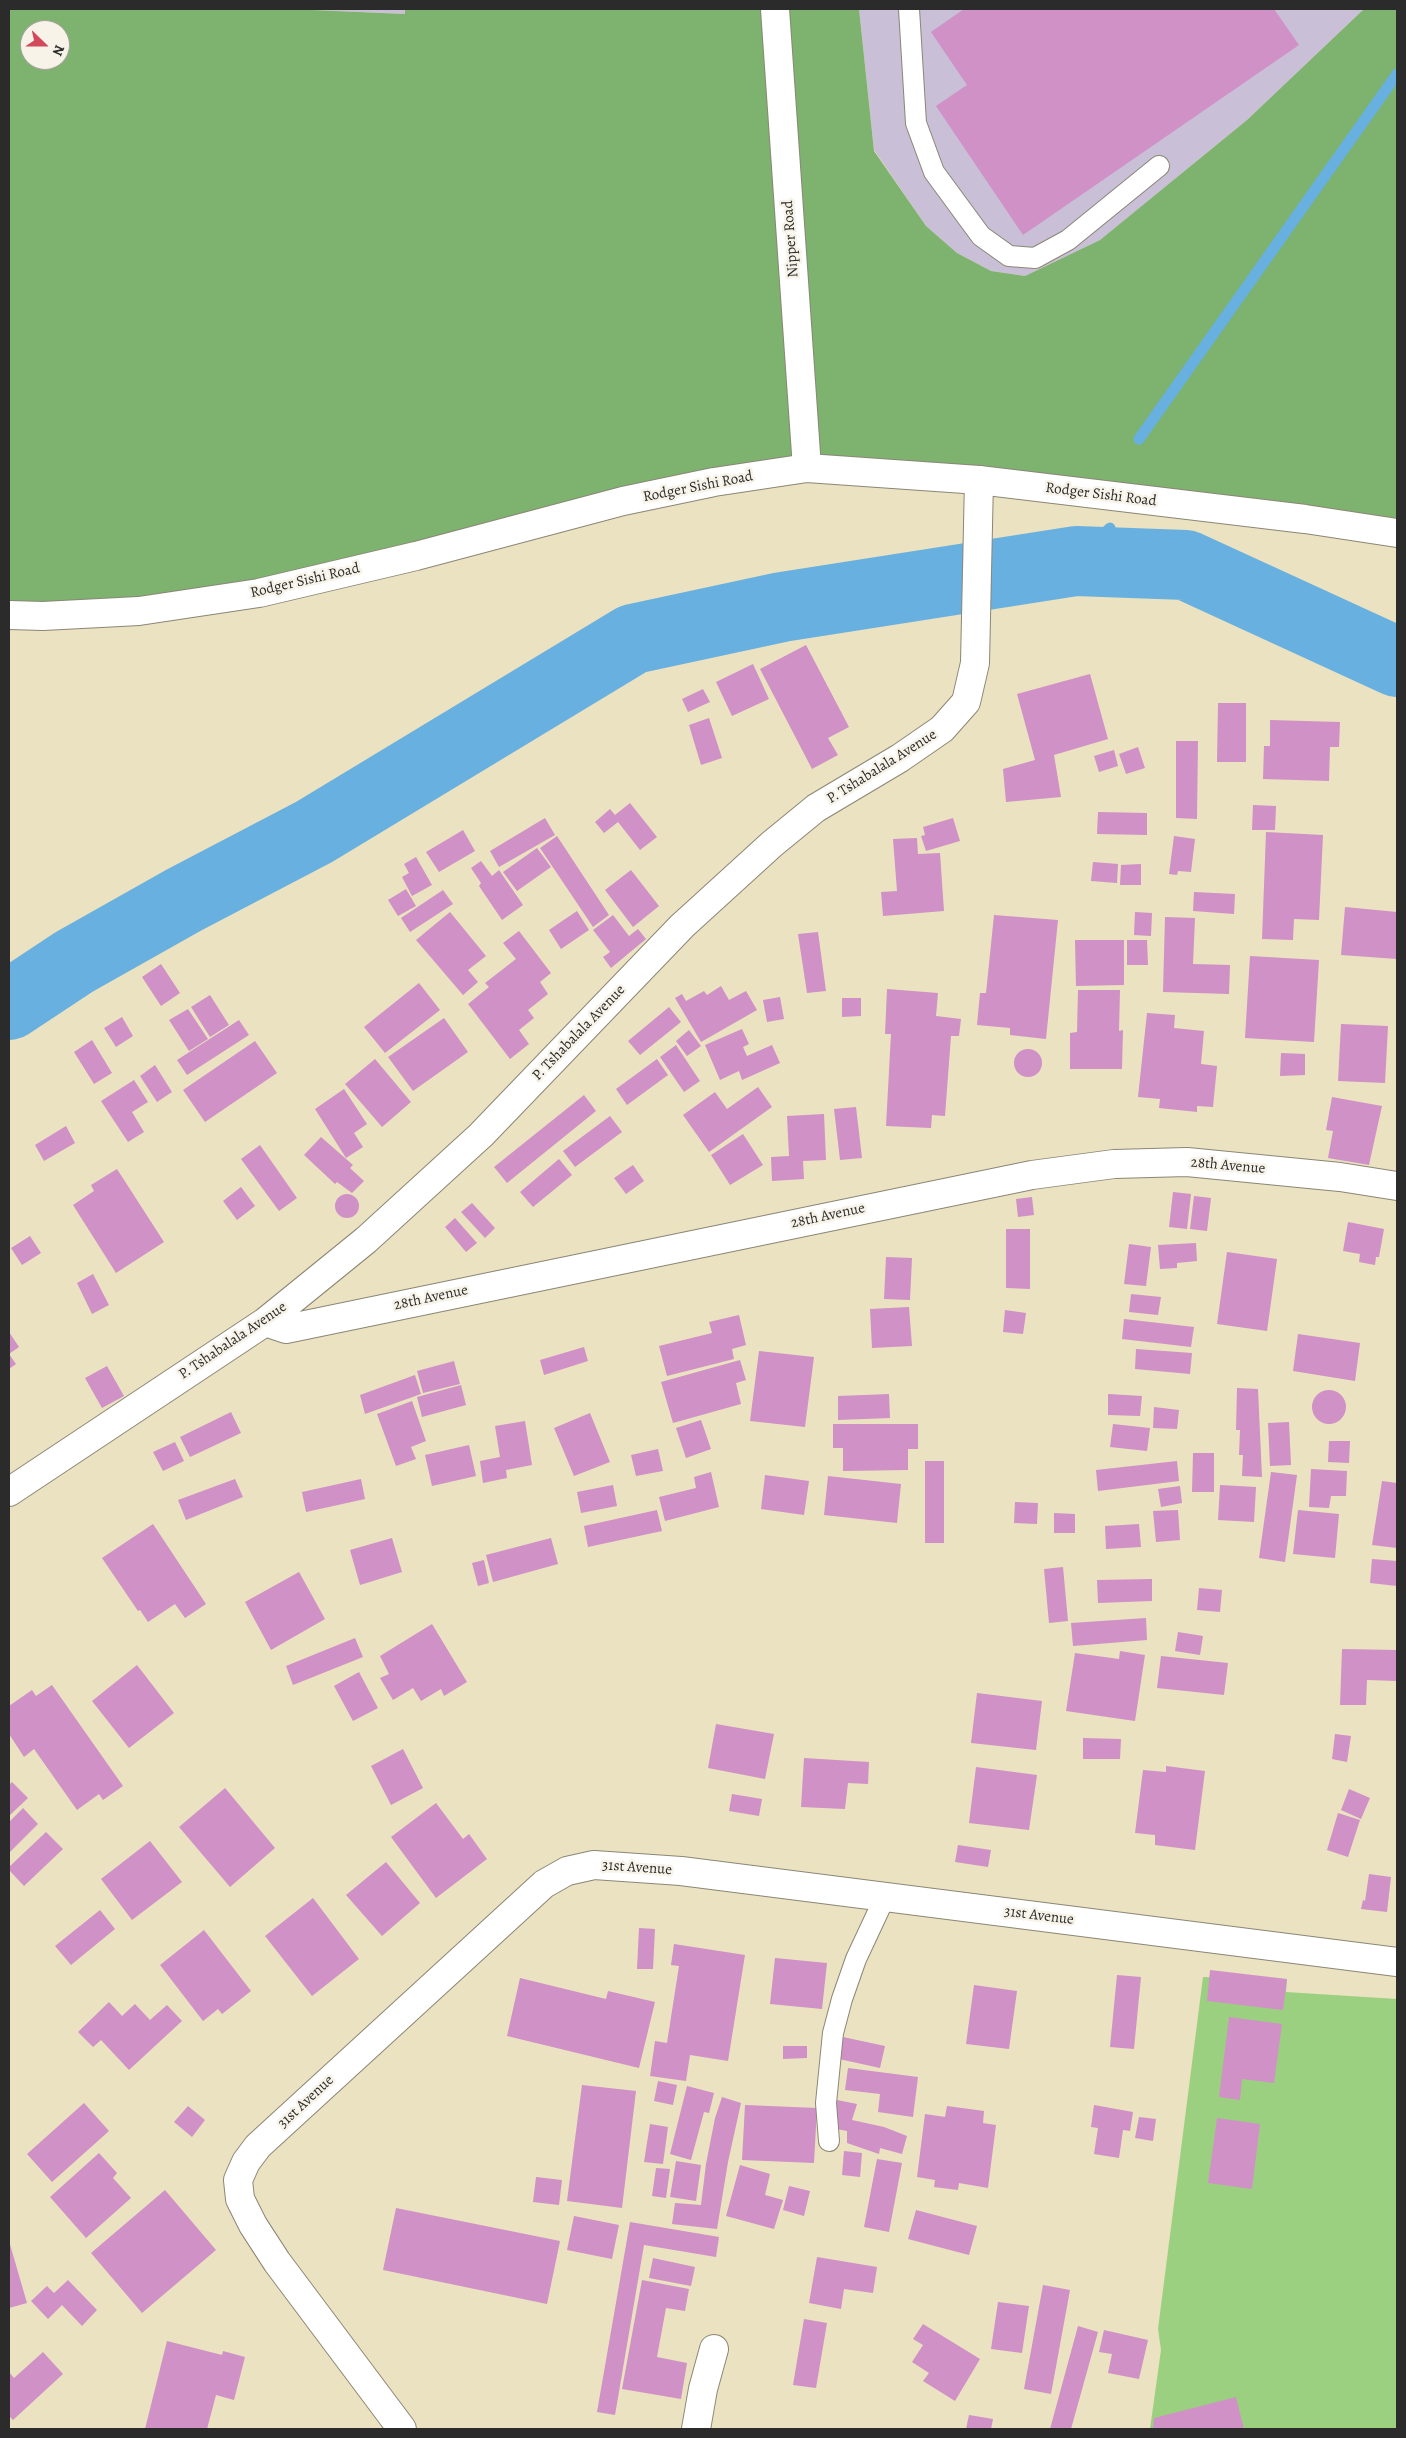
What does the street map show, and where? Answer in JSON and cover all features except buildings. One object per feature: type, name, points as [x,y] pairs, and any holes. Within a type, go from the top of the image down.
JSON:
[{"type":"street","name":"Nipper Road","points":[[775,9],[807,468]]},
{"type":"street","name":"Rodger Sishi Road","points":[[9,615],[43,616],[139,611],[259,593],[416,556],[623,501],[714,482],[807,468],[979,480],[1305,519],[1397,533]]},
{"type":"street","name":"P. Tshabalala Avenue","points":[[9,1492],[266,1322],[366,1240],[480,1135],[682,926],[772,844],[816,808],[900,758],[942,729],[966,702],[975,663],[979,480]]},
{"type":"street","name":"28th Avenue","points":[[266,1322],[286,1329],[995,1182],[1114,1164],[1188,1162],[1340,1177],[1397,1186]]},
{"type":"street","name":"31st Avenue","points":[[402,2429],[277,2262],[240,2199],[238,2180],[246,2162],[258,2146],[544,1884],[567,1871],[594,1865],[680,1871],[1397,1962]]},
{"type":"street","points":[[696,2429],[703,2389],[714,2349]]},
{"type":"lane","points":[[909,9],[916,123],[934,172],[981,236],[1009,256],[1035,258],[1068,240],[1159,166]]},
{"type":"lane","points":[[829,2142],[826,2103],[833,2034],[842,1999],[856,1959],[884,1897]]},
{"type":"shaded area","points":[[289,9],[404,9],[406,14]]},
{"type":"shaded area","points":[[859,9],[1364,9],[1247,120],[1100,240],[1025,276],[991,271],[957,253],[926,226],[874,150]]},
{"type":"green space","points":[[9,9],[289,9],[405,14],[405,9],[859,9],[874,151],[926,226],[957,253],[991,271],[1025,276],[1100,240],[1247,120],[1364,9],[1397,9],[1397,532],[813,464],[260,592],[9,607]]},
{"type":"green space","points":[[1203,1977],[1287,1979],[1286,1992],[1397,1999],[1397,2429],[1150,2429],[1161,2350],[1158,2329]]},
{"type":"waterway","points":[[1139,439],[1397,74]]},
{"type":"waterway","points":[[1076,561],[1110,528]]},
{"type":"waterway","points":[[9,1005],[74,962],[184,900],[314,832],[633,639],[782,607],[1076,561],[1186,565],[1397,662]]}]
